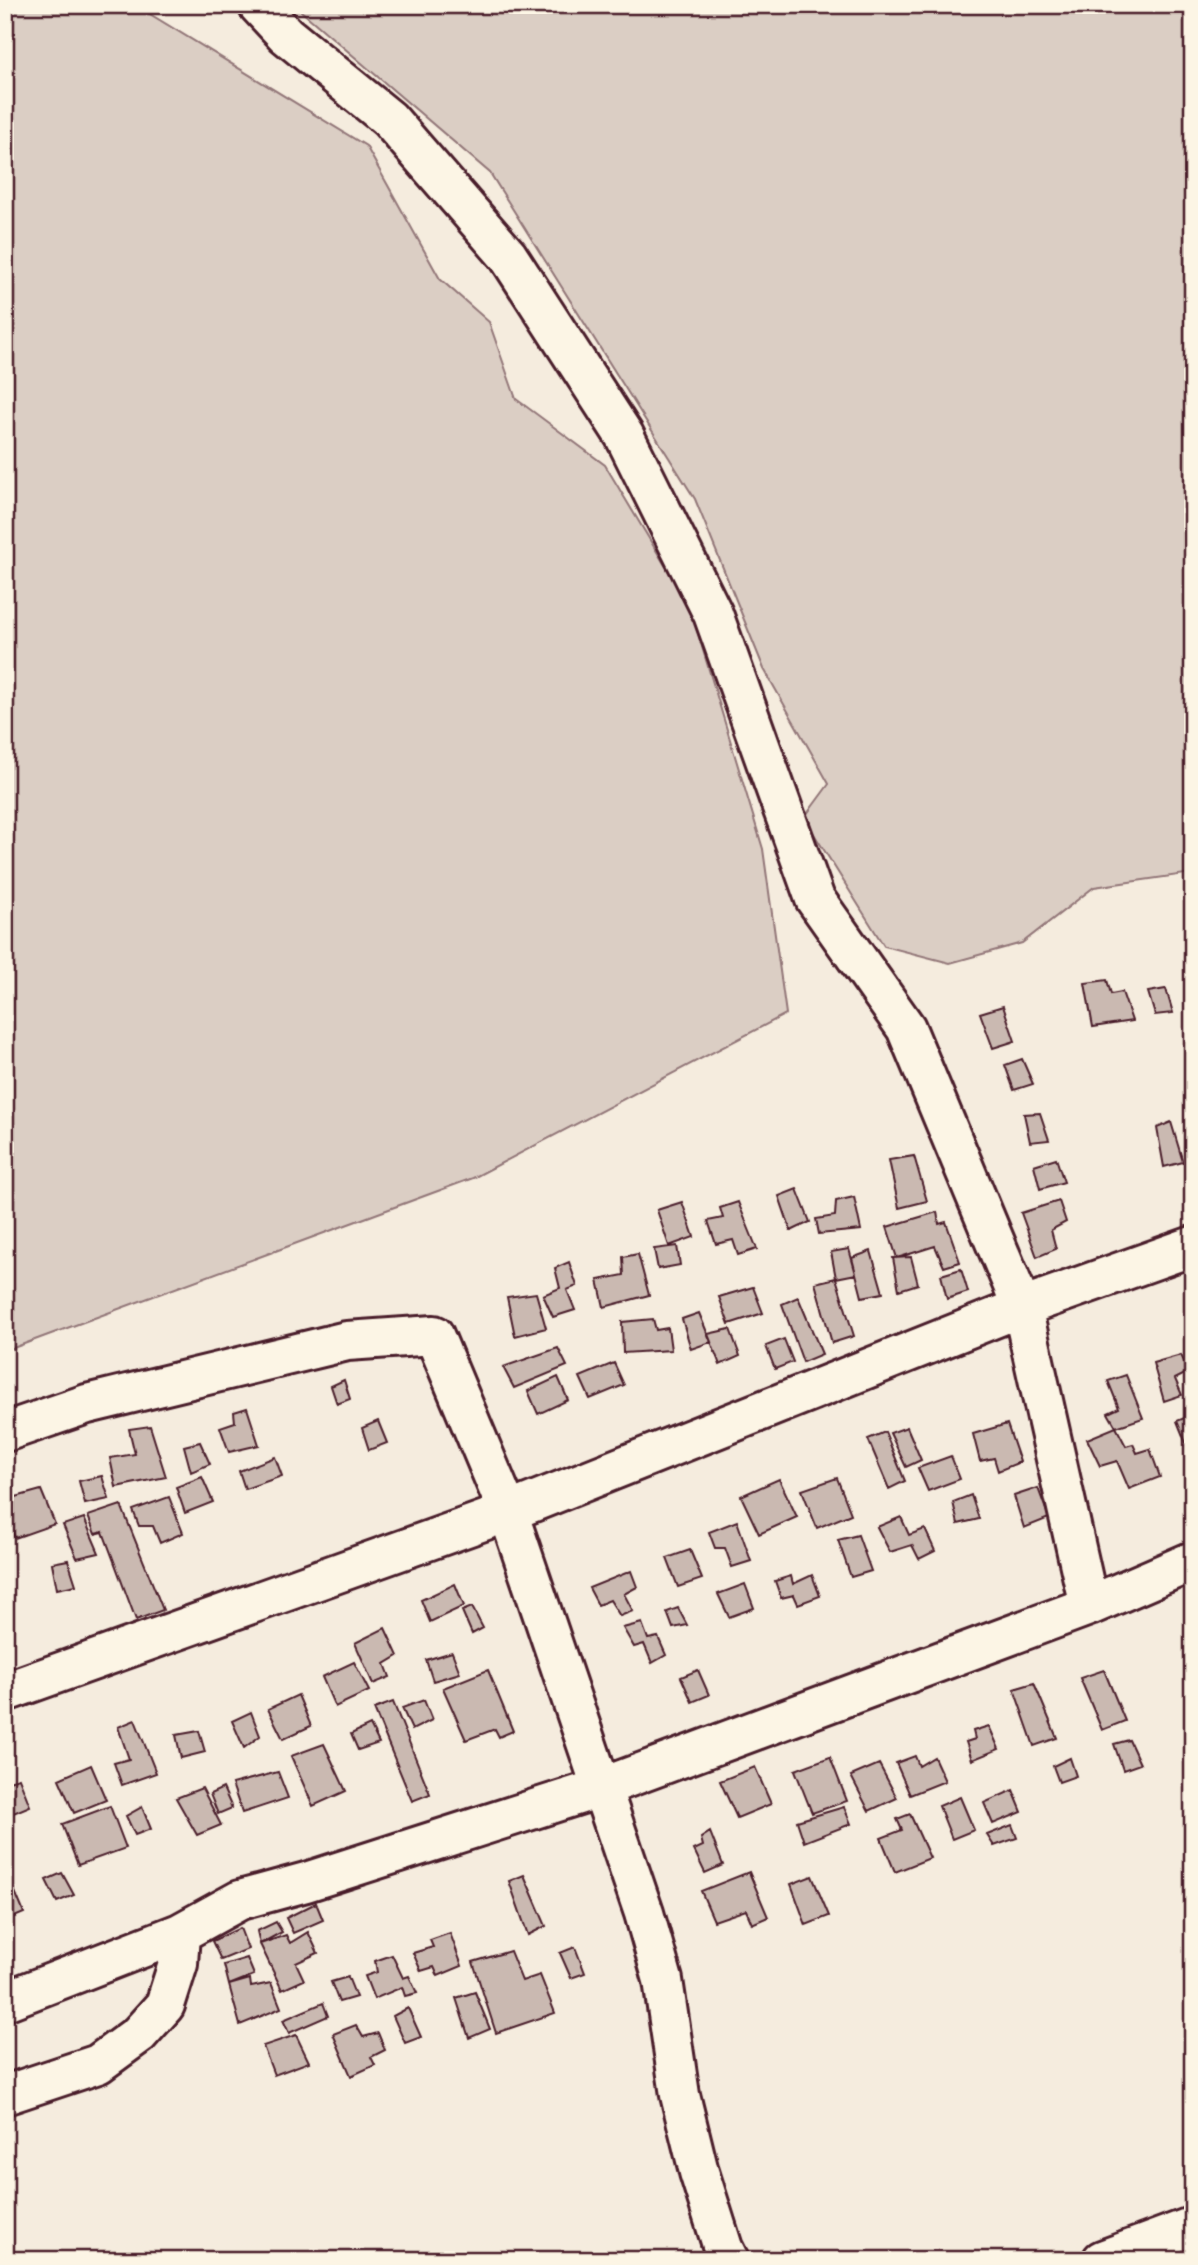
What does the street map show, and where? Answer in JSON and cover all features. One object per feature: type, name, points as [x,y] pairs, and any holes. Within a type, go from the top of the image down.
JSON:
[{"type":"street","points":[[258,5],[286,35],[388,119],[508,256],[624,435],[713,614],[815,899],[905,1028],[1022,1307],[1089,1606]]},
{"type":"street","points":[[5,1692],[508,1512],[1022,1307],[1193,1246]]},
{"type":"street","points":[[5,1432],[87,1404],[347,1341],[434,1335],[508,1512],[644,1913],[663,1980],[680,2095],[699,2172],[729,2260]]},
{"type":"street","points":[[5,2001],[180,1933],[240,1900],[306,1882],[600,1788],[1089,1606],[1193,1562]]},
{"type":"street","points":[[5,2095],[98,2064],[139,2034],[165,2006],[178,1964],[180,1933]]},
{"type":"street","points":[[1102,2260],[1193,2226]]},
{"type":"shaded area","points":[[5,5],[135,5],[366,146],[440,279],[489,322],[516,399],[605,465],[690,607],[763,849],[786,1014],[473,1178],[5,1351]]},
{"type":"shaded area","points":[[294,5],[1193,5],[1193,873],[1094,887],[1022,943],[950,963],[884,946],[804,818],[829,784],[764,669],[695,499],[490,173]]},
{"type":"building","points":[[1107,980],[1111,994],[1122,992],[1132,1021],[1093,1027],[1085,983]]},
{"type":"building","points":[[1166,989],[1173,1013],[1155,1015],[1148,992]]},
{"type":"building","points":[[1003,1006],[1015,1041],[993,1048],[980,1013]]},
{"type":"building","points":[[1022,1059],[1033,1084],[1014,1090],[1005,1065]]},
{"type":"building","points":[[1040,1113],[1049,1140],[1030,1142],[1024,1114]]},
{"type":"building","points":[[1171,1122],[1183,1162],[1164,1167],[1157,1128]]},
{"type":"building","points":[[914,1156],[927,1201],[899,1208],[889,1160]]},
{"type":"building","points":[[1056,1158],[1064,1182],[1040,1189],[1034,1165]]},
{"type":"building","points":[[797,1189],[810,1222],[791,1231],[779,1196]]},
{"type":"building","points":[[854,1197],[861,1230],[819,1234],[816,1219],[835,1216],[836,1201]]},
{"type":"building","points":[[1059,1201],[1066,1222],[1051,1230],[1056,1249],[1037,1257],[1021,1213]]},
{"type":"building","points":[[682,1202],[694,1237],[669,1246],[657,1210]]},
{"type":"building","points":[[738,1202],[757,1249],[738,1255],[733,1240],[716,1244],[708,1221],[723,1218],[720,1208]]},
{"type":"building","points":[[937,1212],[939,1224],[946,1222],[960,1262],[944,1267],[935,1246],[897,1258],[887,1227]]},
{"type":"building","points":[[677,1246],[680,1265],[658,1269],[654,1249]]},
{"type":"building","points":[[849,1249],[856,1274],[836,1278],[831,1252]]},
{"type":"building","points":[[871,1251],[883,1293],[862,1297],[852,1258]]},
{"type":"building","points":[[638,1254],[649,1295],[604,1307],[598,1280],[624,1275],[623,1257]]},
{"type":"building","points":[[911,1257],[918,1284],[899,1290],[893,1258]]},
{"type":"building","points":[[569,1262],[577,1286],[567,1290],[575,1310],[553,1317],[543,1295],[560,1288],[555,1268]]},
{"type":"building","points":[[961,1269],[968,1292],[947,1299],[941,1275]]},
{"type":"building","points":[[836,1278],[854,1336],[832,1343],[815,1283]]},
{"type":"building","points":[[753,1287],[763,1313],[729,1324],[719,1297]]},
{"type":"building","points":[[536,1293],[546,1328],[515,1336],[507,1297]]},
{"type":"building","points":[[798,1297],[822,1354],[803,1362],[782,1304]]},
{"type":"building","points":[[699,1313],[711,1342],[691,1349],[682,1319]]},
{"type":"building","points":[[653,1319],[656,1330],[668,1328],[671,1350],[623,1353],[622,1322]]},
{"type":"building","points":[[730,1329],[740,1356],[720,1365],[708,1334]]},
{"type":"building","points":[[784,1339],[793,1362],[775,1369],[766,1346]]},
{"type":"building","points":[[558,1348],[567,1366],[514,1388],[503,1367]]},
{"type":"building","points":[[1181,1355],[1189,1372],[1175,1379],[1182,1395],[1164,1401],[1153,1363]]},
{"type":"building","points":[[614,1363],[624,1385],[590,1399],[580,1377]]},
{"type":"building","points":[[1126,1375],[1143,1418],[1116,1427],[1108,1413],[1119,1408],[1108,1381]]},
{"type":"building","points":[[558,1377],[568,1400],[538,1414],[528,1391]]},
{"type":"building","points":[[344,1380],[350,1399],[337,1404],[331,1386]]},
{"type":"building","points":[[247,1408],[259,1445],[229,1452],[220,1427],[235,1422],[234,1412]]},
{"type":"building","points":[[1192,1415],[1193,1417],[1192,1458],[1177,1421]]},
{"type":"building","points":[[378,1421],[387,1443],[369,1450],[362,1428]]},
{"type":"building","points":[[1007,1424],[1020,1462],[998,1471],[994,1458],[980,1461],[973,1434]]},
{"type":"building","points":[[150,1426],[166,1477],[116,1487],[110,1458],[135,1454],[129,1429]]},
{"type":"building","points":[[907,1427],[921,1460],[906,1467],[890,1433]]},
{"type":"building","points":[[1116,1427],[1126,1446],[1133,1444],[1137,1453],[1150,1449],[1160,1477],[1129,1489],[1117,1461],[1100,1466],[1087,1439]]},
{"type":"building","points":[[885,1432],[905,1481],[889,1489],[868,1439]]},
{"type":"building","points":[[200,1442],[210,1464],[191,1472],[184,1446]]},
{"type":"building","points":[[951,1456],[960,1479],[928,1491],[918,1468]]},
{"type":"building","points":[[275,1457],[282,1476],[245,1489],[239,1471]]},
{"type":"building","points":[[102,1476],[109,1499],[85,1504],[79,1481]]},
{"type":"building","points":[[202,1477],[213,1502],[185,1513],[176,1487]]},
{"type":"building","points":[[837,1478],[851,1514],[817,1528],[802,1490]]},
{"type":"building","points":[[779,1479],[797,1517],[759,1534],[741,1496]]},
{"type":"building","points":[[1038,1488],[1049,1518],[1024,1528],[1014,1496]]},
{"type":"building","points":[[41,1490],[55,1524],[15,1538],[5,1512],[5,1500]]},
{"type":"building","points":[[971,1495],[979,1519],[958,1524],[953,1502]]},
{"type":"building","points":[[169,1497],[183,1533],[160,1543],[153,1526],[139,1526],[133,1510]]},
{"type":"building","points":[[121,1505],[163,1610],[136,1620],[103,1532],[95,1534],[88,1516]]},
{"type":"building","points":[[901,1517],[909,1535],[925,1529],[935,1551],[919,1559],[912,1545],[890,1552],[877,1527]]},
{"type":"building","points":[[84,1518],[99,1553],[77,1558],[63,1525]]},
{"type":"building","points":[[737,1521],[751,1561],[732,1567],[725,1548],[715,1548],[709,1532]]},
{"type":"building","points":[[858,1535],[871,1571],[851,1577],[838,1540]]},
{"type":"building","points":[[690,1550],[702,1579],[678,1587],[667,1558]]},
{"type":"building","points":[[68,1560],[76,1585],[57,1589],[52,1563]]},
{"type":"building","points":[[631,1571],[637,1587],[624,1594],[633,1611],[620,1616],[610,1600],[598,1605],[589,1588]]},
{"type":"building","points":[[812,1575],[820,1596],[798,1604],[794,1595],[781,1598],[775,1581],[791,1576],[793,1584]]},
{"type":"building","points":[[455,1584],[464,1606],[430,1622],[421,1600]]},
{"type":"building","points":[[745,1584],[754,1608],[729,1617],[718,1594]]},
{"type":"building","points":[[472,1607],[483,1628],[472,1634],[462,1611]]},
{"type":"building","points":[[678,1608],[687,1625],[673,1628],[667,1612]]},
{"type":"building","points":[[642,1623],[648,1639],[658,1637],[666,1655],[652,1663],[644,1644],[634,1647],[623,1628]]},
{"type":"building","points":[[385,1628],[398,1656],[385,1664],[390,1677],[373,1684],[355,1643]]},
{"type":"building","points":[[452,1652],[460,1673],[433,1681],[426,1660]]},
{"type":"building","points":[[354,1662],[369,1691],[335,1707],[322,1677]]},
{"type":"building","points":[[488,1670],[513,1731],[499,1737],[495,1729],[466,1740],[443,1688]]},
{"type":"building","points":[[698,1670],[709,1695],[692,1702],[681,1677]]},
{"type":"building","points":[[1104,1670],[1125,1721],[1102,1730],[1080,1678]]},
{"type":"building","points":[[1034,1683],[1057,1738],[1034,1746],[1014,1689]]},
{"type":"building","points":[[298,1695],[311,1726],[283,1739],[268,1709]]},
{"type":"building","points":[[424,1700],[432,1720],[412,1730],[402,1708]]},
{"type":"building","points":[[393,1702],[430,1794],[412,1801],[374,1709]]},
{"type":"building","points":[[251,1712],[260,1736],[244,1748],[232,1721]]},
{"type":"building","points":[[135,1720],[156,1773],[122,1785],[114,1763],[129,1759],[118,1727]]},
{"type":"building","points":[[370,1725],[379,1743],[358,1750],[351,1734]]},
{"type":"building","points":[[989,1726],[999,1749],[972,1760],[966,1742],[975,1739],[973,1731]]},
{"type":"building","points":[[199,1731],[205,1752],[181,1758],[176,1735]]},
{"type":"building","points":[[1129,1740],[1140,1764],[1123,1770],[1114,1744]]},
{"type":"building","points":[[324,1744],[346,1791],[313,1806],[291,1756]]},
{"type":"building","points":[[915,1756],[919,1766],[934,1757],[945,1781],[910,1795],[896,1763]]},
{"type":"building","points":[[830,1757],[847,1801],[812,1813],[795,1770]]},
{"type":"building","points":[[1070,1758],[1076,1776],[1059,1782],[1053,1766]]},
{"type":"building","points":[[879,1764],[897,1798],[869,1811],[851,1776]]},
{"type":"building","points":[[91,1765],[106,1800],[74,1813],[59,1779]]},
{"type":"building","points":[[755,1767],[771,1804],[737,1818],[720,1781]]},
{"type":"building","points":[[278,1772],[288,1798],[242,1813],[232,1784]]},
{"type":"building","points":[[19,1778],[30,1806],[11,1814],[5,1801],[5,1782]]},
{"type":"building","points":[[202,1788],[221,1825],[197,1835],[176,1798]]},
{"type":"building","points":[[223,1788],[232,1808],[218,1814],[210,1794]]},
{"type":"building","points":[[1013,1790],[1022,1812],[993,1824],[984,1803]]},
{"type":"building","points":[[960,1797],[974,1830],[952,1839],[939,1806]]},
{"type":"building","points":[[110,1806],[126,1848],[78,1865],[62,1824]]},
{"type":"building","points":[[142,1807],[151,1829],[135,1835],[126,1816]]},
{"type":"building","points":[[844,1807],[851,1824],[804,1842],[797,1821]]},
{"type":"building","points":[[910,1814],[930,1858],[895,1872],[881,1838],[902,1830],[897,1819]]},
{"type":"building","points":[[1012,1825],[1017,1838],[994,1846],[987,1835]]},
{"type":"building","points":[[710,1832],[723,1865],[705,1873],[694,1850],[703,1846],[701,1838]]},
{"type":"building","points":[[749,1872],[768,1917],[752,1924],[746,1910],[714,1921],[701,1891]]},
{"type":"building","points":[[62,1873],[74,1895],[57,1902],[46,1880]]},
{"type":"building","points":[[8,1875],[24,1913],[5,1921],[5,1876]]},
{"type":"building","points":[[524,1875],[546,1926],[528,1935],[509,1881]]},
{"type":"building","points":[[812,1876],[829,1916],[806,1925],[791,1884]]},
{"type":"building","points":[[316,1903],[323,1920],[293,1933],[286,1918]]},
{"type":"building","points":[[276,1922],[282,1932],[260,1944],[257,1931]]},
{"type":"building","points":[[240,1928],[248,1949],[221,1960],[212,1941]]},
{"type":"building","points":[[308,1932],[318,1953],[296,1963],[304,1980],[282,1990],[260,1944],[286,1935],[290,1943]]},
{"type":"building","points":[[450,1933],[462,1966],[438,1976],[434,1967],[421,1971],[413,1953],[433,1947],[430,1940]]},
{"type":"building","points":[[575,1947],[585,1973],[571,1978],[560,1953]]},
{"type":"building","points":[[510,1951],[522,1981],[540,1975],[555,2013],[496,2033],[473,1962]]},
{"type":"building","points":[[392,1955],[403,1978],[409,1976],[417,1993],[405,1996],[402,1987],[374,1999],[365,1976],[377,1972],[375,1961]]},
{"type":"building","points":[[247,1958],[254,1975],[229,1985],[224,1965]]},
{"type":"building","points":[[348,1977],[356,1997],[339,2002],[331,1982]]},
{"type":"building","points":[[250,1979],[251,1987],[271,1983],[281,2008],[240,2025],[229,1985]]},
{"type":"building","points":[[475,1992],[490,2029],[469,2038],[456,1998]]},
{"type":"building","points":[[323,2003],[328,2016],[289,2033],[283,2020]]},
{"type":"building","points":[[408,2008],[421,2037],[405,2043],[393,2016]]},
{"type":"building","points":[[356,2025],[363,2037],[378,2033],[385,2050],[371,2057],[375,2065],[351,2076],[333,2034]]},
{"type":"building","points":[[296,2035],[309,2062],[274,2075],[263,2046]]}]
